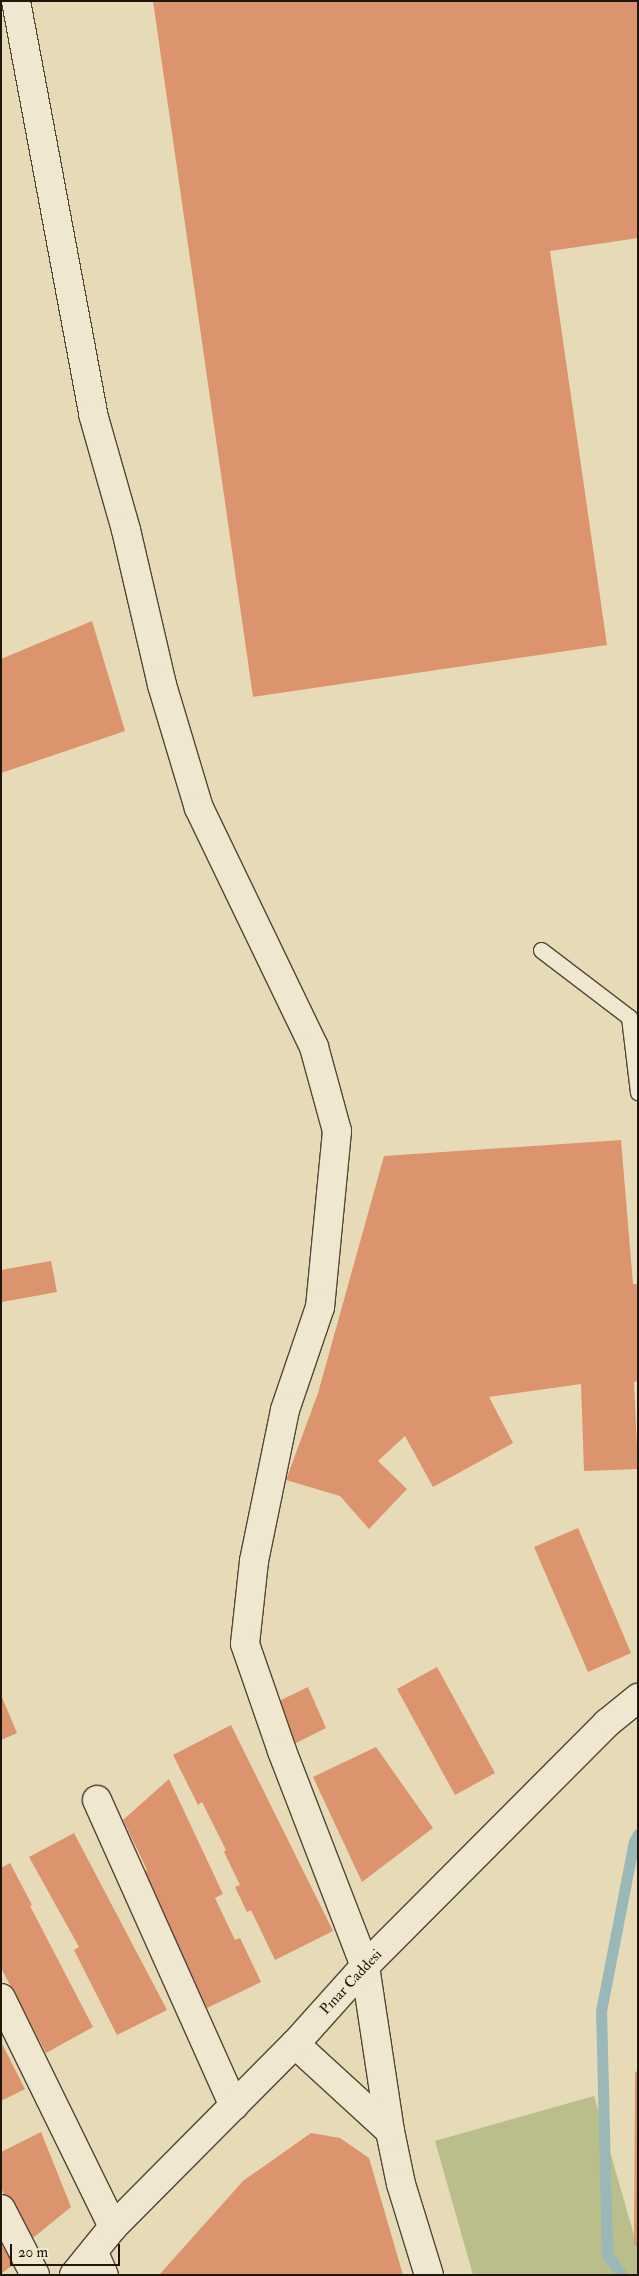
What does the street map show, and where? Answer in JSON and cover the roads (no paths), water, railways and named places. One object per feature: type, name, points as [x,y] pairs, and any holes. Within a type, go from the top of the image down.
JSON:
[{"type":"street","points":[[16,1],[93,414],[126,530],[162,685],[200,808],[314,1047],[337,1131],[320,1307],[286,1410],[254,1561],[245,1644],[282,1751],[365,1966],[390,2131],[401,2184],[429,2275]]},
{"type":"street","name":"Pınar Caddesi","points":[[74,2275],[99,2264],[114,2227],[294,2044],[365,1966],[607,1723],[638,1698]]},
{"type":"street","points":[[97,1800],[234,2106]]},
{"type":"street","points":[[1,1998],[114,2227]]},
{"type":"street","points":[[294,2044],[390,2131]]},
{"type":"street","points":[[1,2209],[35,2275]]},
{"type":"lane","points":[[541,950],[629,1018],[638,1092]]},
{"type":"waterway","points":[[622,2275],[607,2254],[601,2011],[634,1842],[638,1834]]}]
